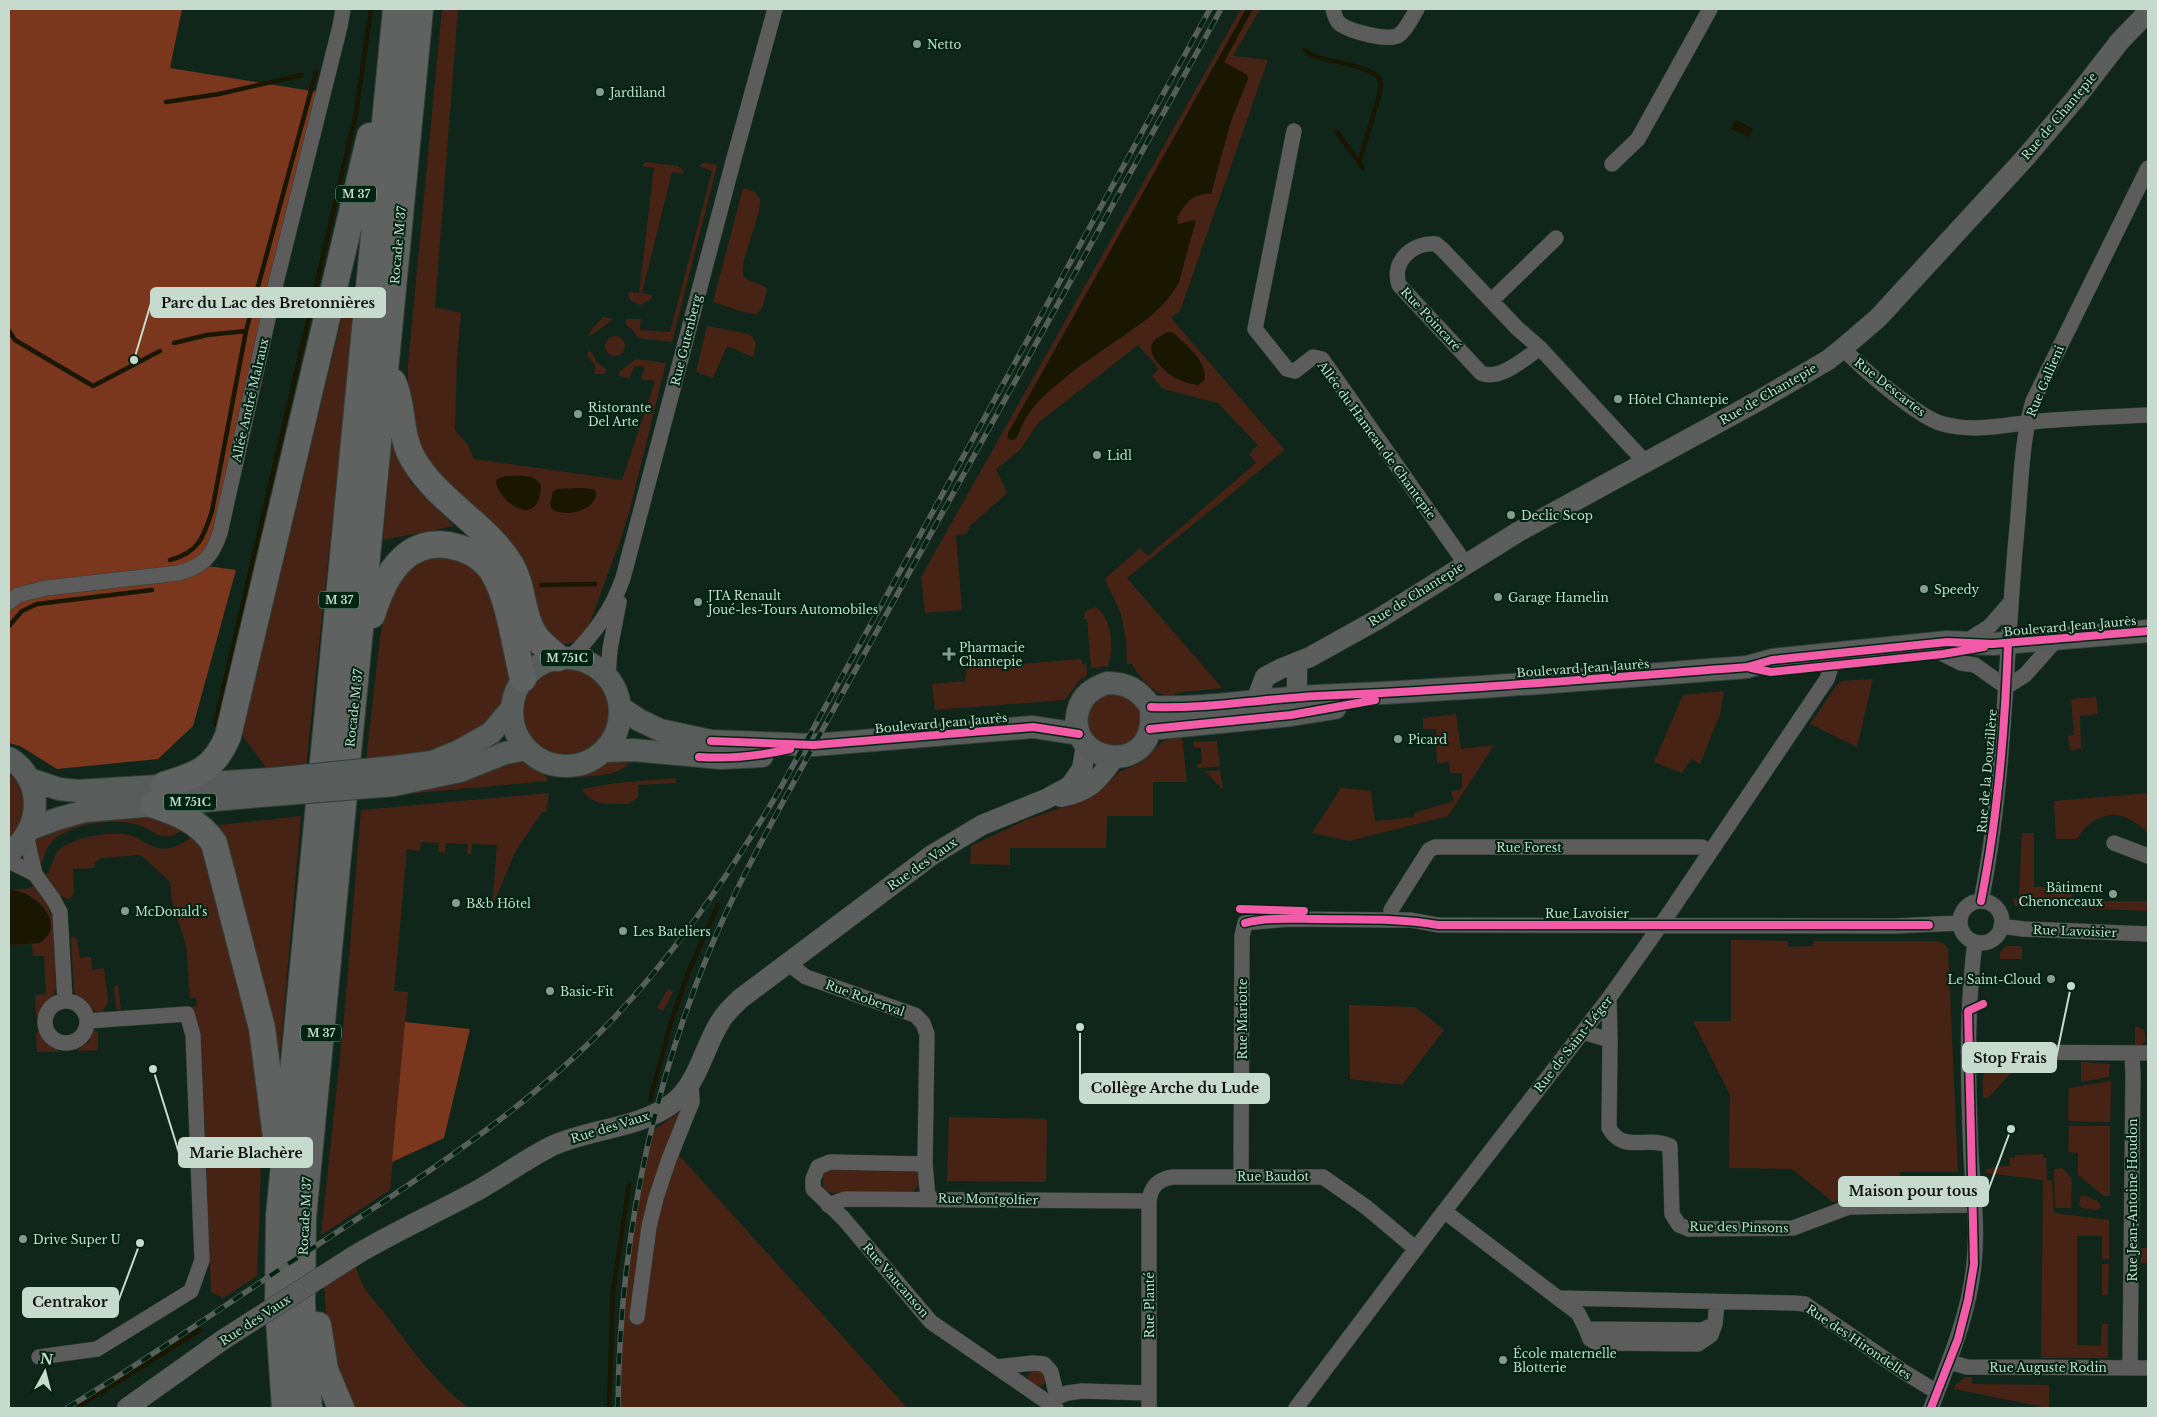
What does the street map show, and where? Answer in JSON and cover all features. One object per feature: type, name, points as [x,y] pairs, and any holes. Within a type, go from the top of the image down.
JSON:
[{"type":"highway","name":"Rocade M 37","points":[[285,1408],[278,1306],[282,1190],[396,9]]},
{"type":"highway","name":"Rocade M 37","points":[[309,1408],[302,1305],[303,1218],[359,658],[420,9]]},
{"type":"highway","name":"M 37","points":[[282,1190],[268,1061],[262,1028],[218,854],[208,834],[194,822],[179,813],[159,795],[206,769],[222,750],[228,736],[393,41]]},
{"type":"highway","name":"M 37","points":[[386,366],[395,386],[402,428],[413,460],[434,488],[496,545],[511,565],[521,588],[530,624],[536,636],[564,658]]},
{"type":"highway","name":"M 37","points":[[359,658],[383,585],[392,569],[404,556],[417,548],[433,544],[451,545],[467,550],[481,558],[494,573],[501,588],[523,679]]},
{"type":"highway","points":[[307,1173],[321,1350],[325,1370],[340,1408]]},
{"type":"main road","name":"Boulevard Jean Jaurès","points":[[1150,729],[1291,707],[1420,692],[1747,667],[1772,660],[1947,642],[2001,643],[2148,631]]},
{"type":"main road","name":"Boulevard Jean Jaurès","points":[[1747,667],[1771,672],[1831,667],[1943,654],[2001,643]]},
{"type":"main road","name":"M 751C","points":[[564,658],[583,660],[594,665],[608,676],[617,691],[621,708],[620,724],[614,739],[604,751],[590,761],[565,767],[541,760],[527,749],[518,737],[513,723],[512,708],[515,693],[523,679],[532,669],[544,662],[564,658]]},
{"type":"main road","points":[[1107,683],[1119,683],[1129,686],[1138,691],[1151,707],[1150,729],[1146,740],[1127,755],[1115,757],[1094,752],[1082,739],[1076,722],[1078,709],[1087,694],[1096,687],[1107,683]]},
{"type":"main road","name":"Boulevard Jean Jaurès","points":[[1151,707],[1256,701],[1291,707]]},
{"type":"main road","name":"M 751C","points":[[394,776],[457,752],[491,733],[512,708]]},
{"type":"main road","name":"Boulevard Jean Jaurès","points":[[621,708],[639,720],[660,730],[699,740],[805,745],[1034,727],[1078,709]]},
{"type":"main road","name":"Boulevard Jean Jaurès","points":[[1034,727],[1082,739]]},
{"type":"main road","name":"Boulevard Jean Jaurès","points":[[604,751],[627,749],[721,758],[762,756],[805,745]]},
{"type":"main road","name":"M 751C","points":[[29,779],[59,789],[159,795],[394,776],[452,774],[505,753],[527,749]]},
{"type":"main road","name":"M 751C","points":[[9,758],[21,768],[29,779],[36,803],[28,832],[19,844],[9,852]]},
{"type":"main road","name":"M 751C","points":[[28,832],[57,818],[159,795]]},
{"type":"street","name":"Allée André Malraux","points":[[9,602],[18,595],[46,588],[179,573],[200,565],[214,549],[220,534],[276,283],[343,9]]},
{"type":"street","name":"Rue Gutenberg","points":[[564,658],[600,625],[614,601],[623,578],[775,9]]},
{"type":"street","points":[[1333,9],[1339,23],[1347,28],[1384,38],[1399,35],[1405,29],[1417,9]]},
{"type":"street","points":[[1612,164],[1638,139],[1710,9]]},
{"type":"street","name":"Rue de Chantepie","points":[[1256,701],[1265,677],[1280,668],[1297,662],[1380,618],[1465,563],[1758,401],[1828,360],[1878,318],[2018,165],[2120,41],[2148,12]]},
{"type":"street","name":"Allée du Hameau de Chantepie","points":[[1294,131],[1254,329],[1287,369],[1295,371],[1313,357],[1322,359],[1465,563]]},
{"type":"street","name":"Rue Gallieni","points":[[2001,643],[2010,604],[2022,450],[2033,401],[2148,168]]},
{"type":"street","points":[[1491,301],[1556,238]]},
{"type":"street","name":"Rue Poincaré","points":[[1540,348],[1504,372],[1487,376],[1481,373],[1399,285],[1396,271],[1402,258],[1420,245],[1436,244],[1540,348],[1645,462]]},
{"type":"street","name":"Rue Descartes","points":[[1843,348],[1853,360],[1922,414],[1941,424],[1962,428],[1982,428],[2027,422],[2148,415]]},
{"type":"street","points":[[608,676],[610,649],[623,578]]},
{"type":"street","points":[[1965,642],[1990,626],[2010,604]]},
{"type":"street","points":[[1943,654],[1961,663],[1975,665],[2006,687],[2025,675],[2057,639]]},
{"type":"street","name":"Rue de la Douzillère","points":[[1981,901],[1994,827],[2006,687],[2001,643]]},
{"type":"street","points":[[1291,707],[1297,692],[1297,662]]},
{"type":"street","name":"Rue de Saint-Léger","points":[[1296,1408],[1444,1211],[1609,998],[1661,925],[1827,679],[1831,667]]},
{"type":"street","name":"Rue des Vaux","points":[[127,1408],[224,1339],[383,1238],[471,1195],[552,1146],[655,1114],[674,1102],[691,1080],[727,1011],[787,963],[932,855],[982,825],[1064,790],[1075,781],[1082,769],[1082,739]]},
{"type":"street","name":"Rue des Vaux","points":[[1046,799],[1071,795],[1092,786],[1115,757]]},
{"type":"street","points":[[28,832],[34,874],[60,912],[66,1001]]},
{"type":"street","points":[[2114,843],[2148,856]]},
{"type":"street","name":"Rue Forest","points":[[1391,920],[1391,910],[1429,850],[1435,847],[1702,848],[1710,852]]},
{"type":"street","points":[[9,861],[34,874]]},
{"type":"street","points":[[1981,901],[1988,902],[1998,910],[2002,926],[1997,935],[1989,941],[1975,942],[1964,934],[1960,922],[1968,905],[1981,901]]},
{"type":"street","name":"Rue Lavoisier","points":[[1245,923],[1289,919],[1391,920],[1438,925],[1894,926],[1960,922]]},
{"type":"street","name":"Rue Mariotte","points":[[1241,1176],[1242,936],[1245,923]]},
{"type":"street","name":"Rue Lavoisier","points":[[2002,926],[2023,929],[2148,934]]},
{"type":"street","points":[[1931,1408],[1958,1339],[1974,1264],[1968,1052],[1969,1003],[1975,942]]},
{"type":"street","name":"Rue Roberval","points":[[787,963],[806,977],[915,1015],[923,1023],[927,1034],[925,1164],[928,1199]]},
{"type":"street","name":"Rue des Pinsons","points":[[1609,998],[1609,1128],[1614,1137],[1623,1142],[1664,1143],[1670,1146],[1672,1214],[1679,1225],[1689,1229],[1793,1228],[1849,1207],[1973,1206]]},
{"type":"street","points":[[66,1001],[72,1002],[82,1009],[87,1021],[86,1028],[79,1038],[67,1043],[55,1040],[47,1030],[46,1017],[53,1006],[66,1001]]},
{"type":"street","points":[[38,1356],[97,1349],[191,1291],[202,1260],[193,1035],[187,1014],[87,1021]]},
{"type":"street","points":[[1583,1032],[1610,1040]]},
{"type":"street","points":[[2132,1053],[2146,1047],[2148,1042]]},
{"type":"street","points":[[1968,1052],[2148,1053]]},
{"type":"street","name":"Rue Jean-Antoine Houdon","points":[[2130,1368],[2132,1053]]},
{"type":"street","points":[[638,1316],[652,1217],[669,1159],[692,1102],[691,1080]]},
{"type":"street","name":"Rue Vaucanson","points":[[925,1164],[830,1162],[818,1167],[812,1178],[813,1189],[843,1218],[931,1322],[996,1367],[1055,1403]]},
{"type":"street","name":"Rue Baudot","points":[[1149,1201],[1152,1189],[1165,1178],[1241,1176],[1324,1177],[1366,1207],[1416,1249]]},
{"type":"street","name":"Rue Montgolfier","points":[[828,1205],[845,1198],[1149,1201]]},
{"type":"street","name":"Rue Planté","points":[[1149,1201],[1149,1408]]},
{"type":"street","points":[[1444,1211],[1578,1313],[1590,1339],[1597,1343],[1698,1344],[1711,1335],[1715,1324],[1717,1302]]},
{"type":"street","name":"Rue des Hirondelles","points":[[1558,1298],[1805,1304],[1904,1372],[1937,1392]]},
{"type":"street","points":[[996,1367],[1032,1362],[1044,1364],[1051,1372],[1055,1403],[1082,1391],[1148,1393]]},
{"type":"street","name":"Rue Auguste Rodin","points":[[1949,1362],[1967,1366],[2148,1368]]},
{"type":"shaded area","points":[[9,9],[182,9],[170,68],[324,93],[220,533],[200,565],[236,570],[193,726],[158,759],[57,769],[20,746],[9,743]]},
{"type":"shaded area","points":[[442,9],[458,9],[435,307],[461,313],[457,356],[455,430],[468,445],[474,459],[622,480],[655,381],[641,379],[645,367],[634,366],[630,378],[619,376],[619,372],[636,359],[666,363],[629,513],[620,541],[586,633],[580,639],[570,643],[558,644],[540,624],[532,581],[526,565],[502,531],[443,478],[425,455],[415,432],[408,399],[408,365]]},
{"type":"shaded area","points":[[1241,9],[1260,9],[1233,56],[1268,60],[1180,311],[1171,318],[1285,450],[1127,578],[1222,688],[1175,693],[1175,697],[1155,691],[1144,681],[1132,664],[1127,664],[1126,639],[1121,614],[1105,579],[1140,548],[1148,556],[1256,463],[1249,454],[1258,445],[1218,403],[1163,389],[1152,376],[1159,369],[1138,345],[1038,423],[1020,450],[996,469],[1007,493],[970,526],[967,534],[956,535],[962,610],[925,613],[921,577]]},
{"type":"shaded area","points":[[1246,9],[1253,9],[1224,62],[1247,75],[1248,79],[1231,121],[1211,194],[1194,197],[1177,217],[1178,224],[1196,220],[1179,282],[1155,312],[1047,393],[1025,419],[1016,439],[1011,440],[1007,438],[1008,433]]},
{"type":"shaded area","points":[[1736,120],[1753,129],[1749,137],[1731,129]]},
{"type":"shaded area","points":[[645,162],[678,166],[683,171],[683,174],[672,172],[642,293],[652,295],[651,299],[640,305],[630,300],[628,292],[639,293],[654,168],[642,166]]},
{"type":"shaded area","points":[[703,163],[717,166],[672,342],[638,338],[632,329],[626,325],[626,319],[641,319],[640,330],[670,332],[712,171],[699,166]]},
{"type":"shaded area","points":[[743,188],[755,192],[760,199],[760,207],[743,270],[746,279],[765,287],[767,290],[762,308],[757,314],[747,313],[713,302]]},
{"type":"shaded area","points":[[355,290],[356,298],[306,766],[267,769],[242,735],[348,292]]},
{"type":"shaded area","points":[[602,317],[613,319],[589,336],[591,331]]},
{"type":"shaded area","points":[[707,326],[749,334],[754,339],[755,344],[753,357],[727,346],[713,378],[696,372]]},
{"type":"shaded area","points":[[1170,332],[1175,334],[1200,361],[1205,374],[1204,381],[1198,385],[1172,376],[1161,367],[1154,357],[1151,348],[1152,343]]},
{"type":"shaded area","points":[[615,336],[622,339],[625,346],[622,353],[615,356],[608,353],[605,346],[608,339]]},
{"type":"shaded area","points":[[588,350],[592,353],[597,363],[606,369],[605,374],[594,374],[595,365],[588,357]]},
{"type":"shaded area","points":[[392,441],[411,483],[454,526],[383,540]]},
{"type":"shaded area","points":[[506,476],[526,476],[539,482],[541,486],[539,499],[534,507],[527,510],[520,509],[505,499],[496,483],[497,479]]},
{"type":"shaded area","points":[[557,489],[594,489],[596,492],[595,499],[586,508],[572,513],[558,512],[552,509],[550,504],[553,491]]},
{"type":"shaded area","points":[[432,554],[467,559],[492,586],[512,677],[503,706],[489,727],[432,756],[366,761],[380,637],[387,604],[397,576]]},
{"type":"shaded area","points":[[1095,607],[1101,611],[1108,625],[1111,651],[1108,666],[1091,668],[1087,619],[1083,620],[1086,611]]},
{"type":"shaded area","points":[[1082,659],[1082,665],[1086,663],[1087,675],[1079,681],[1065,700],[935,710],[932,684],[965,681],[967,668]]},
{"type":"shaded area","points":[[568,664],[585,668],[600,678],[610,693],[614,710],[610,727],[600,742],[585,752],[568,756],[551,752],[536,742],[526,727],[522,710],[526,693],[536,678],[551,668]]},
{"type":"shaded area","points":[[1873,679],[1857,747],[1810,724],[1836,686],[1842,681]]},
{"type":"shaded area","points":[[1724,691],[1720,714],[1700,764],[1691,759],[1682,773],[1654,762],[1683,695]]},
{"type":"shaded area","points":[[1100,693],[1130,695],[1142,712],[1143,722],[1135,740],[1117,749],[1092,741],[1084,715]]},
{"type":"shaded area","points":[[2096,697],[2098,714],[2080,716],[2081,749],[2070,750],[2068,736],[2074,735],[2071,699]]},
{"type":"shaded area","points":[[1456,714],[1461,749],[1494,745],[1448,816],[1349,841],[1312,833],[1341,788],[1371,791],[1375,821],[1414,817],[1414,813],[1454,801],[1451,791],[1462,789],[1462,773],[1450,773],[1449,762],[1437,763],[1436,729],[1423,729],[1423,718]]},
{"type":"shaded area","points":[[1182,737],[1187,782],[1153,782],[1153,816],[1107,816],[1106,848],[1010,848],[1010,865],[970,864],[971,846],[1026,820],[1092,797],[1119,772],[1141,763],[1162,742],[1170,738]]},
{"type":"shaded area","points":[[1217,741],[1220,766],[1198,768],[1197,764],[1202,764],[1201,748],[1194,747],[1193,742]]},
{"type":"shaded area","points":[[613,757],[630,761],[626,766],[613,773],[576,778]]},
{"type":"shaded area","points":[[523,759],[538,767],[548,781],[396,795]]},
{"type":"shaded area","points":[[9,769],[23,793],[25,813],[22,823],[9,840]]},
{"type":"shaded area","points":[[1220,770],[1223,790],[1205,771]]},
{"type":"shaded area","points":[[676,778],[676,783],[638,785],[638,797],[629,804],[597,802],[586,795],[582,789],[616,783]]},
{"type":"shaded area","points":[[549,793],[546,812],[542,812],[515,852],[492,907],[497,845],[472,844],[471,854],[467,854],[468,844],[446,843],[445,853],[438,852],[439,843],[421,842],[420,851],[407,849],[394,991],[408,992],[390,1190],[321,1235],[344,1020],[361,810]]},
{"type":"shaded area","points":[[2148,793],[2148,833],[2126,817],[2108,815],[2095,820],[2084,829],[2077,839],[2056,839],[2054,801]]},
{"type":"shaded area","points":[[142,815],[188,823],[178,833],[166,836],[156,834],[144,827],[123,822],[100,823],[77,828],[57,837],[49,844],[39,865],[34,844],[38,835],[53,825]]},
{"type":"shaded area","points":[[301,816],[278,1077],[210,826]]},
{"type":"shaded area","points":[[198,831],[211,850],[261,1088],[262,1139],[257,1276],[223,1298],[211,1292],[201,1033],[191,1007],[197,1006],[196,998],[190,998],[186,945],[172,902],[170,882],[142,856],[138,855],[102,858],[95,862],[94,868],[73,869],[74,893],[69,899],[61,896],[46,875],[55,855],[60,849],[84,838],[104,834],[130,835],[163,849],[176,846],[188,840]]},
{"type":"shaded area","points":[[2022,833],[2034,833],[2034,887],[2072,887],[2072,907],[2015,906],[2013,898],[2019,898]]},
{"type":"shaded area","points":[[33,886],[46,903],[53,919],[56,987],[52,998],[38,1015],[36,1015],[35,995],[46,994],[44,956],[33,956],[32,944],[9,945],[9,890],[27,889]]},
{"type":"shaded area","points":[[9,890],[24,893],[40,903],[50,918],[49,934],[40,943],[9,945]]},
{"type":"shaded area","points":[[2077,901],[2148,901],[2148,911],[2077,908]]},
{"type":"shaded area","points":[[73,936],[77,939],[80,958],[91,957],[92,970],[104,968],[108,1002],[102,1013],[96,1012],[74,992],[71,939]]},
{"type":"shaded area","points":[[1731,940],[1788,941],[1788,947],[1813,946],[1814,941],[1936,941],[1943,943],[1948,948],[1958,1172],[1900,1172],[1899,1186],[1848,1185],[1849,1200],[1833,1202],[1792,1169],[1729,1168],[1730,1095],[1693,1021],[1731,1021]]},
{"type":"shaded area","points":[[2006,946],[2022,946],[2022,959],[2000,959],[2000,952]]},
{"type":"shaded area","points":[[118,984],[121,1011],[116,1008],[114,987]]},
{"type":"shaded area","points":[[668,989],[673,992],[663,1011],[657,1008]]},
{"type":"shaded area","points":[[1349,1005],[1415,1007],[1444,1030],[1402,1085],[1350,1079]]},
{"type":"shaded area","points":[[405,1022],[470,1029],[444,1138],[392,1162]]},
{"type":"shaded area","points":[[2135,1025],[2144,1030],[2146,1040],[2140,1047],[2135,1048]]},
{"type":"shaded area","points":[[94,1030],[98,1032],[98,1050],[76,1051],[88,1042]]},
{"type":"shaded area","points":[[36,1032],[40,1032],[47,1044],[60,1052],[37,1052]]},
{"type":"shaded area","points":[[1998,1062],[2014,1070],[1988,1098],[1983,1098],[1983,1076],[1985,1071],[1992,1064]]},
{"type":"shaded area","points":[[2081,1062],[2110,1064],[2109,1077],[2081,1082]]},
{"type":"shaded area","points":[[2111,1081],[2110,1122],[2068,1121],[2069,1088]]},
{"type":"shaded area","points":[[700,1097],[677,1153],[907,1408],[618,1408],[619,1346],[628,1255],[651,1132]]},
{"type":"shaded area","points":[[949,1117],[1047,1119],[1046,1182],[947,1181]]},
{"type":"shaded area","points":[[2069,1126],[2110,1126],[2110,1196],[2104,1196],[2078,1175],[2078,1153],[2068,1152]]},
{"type":"shaded area","points":[[2043,1154],[2043,1158],[2046,1158],[2047,1180],[2052,1181],[2054,1213],[2109,1220],[2109,1259],[2102,1259],[2102,1236],[2077,1236],[2077,1345],[2101,1346],[2102,1324],[2108,1324],[2108,1358],[2041,1358],[2043,1180],[1986,1173],[1986,1169],[2010,1166],[2010,1158],[2015,1158],[2015,1155]]},
{"type":"shaded area","points":[[833,1168],[912,1169],[918,1173],[919,1183],[909,1194],[832,1193],[826,1191],[823,1186],[823,1174]]},
{"type":"shaded area","points":[[2062,1168],[2072,1178],[2071,1208],[2055,1208],[2054,1169]]},
{"type":"shaded area","points":[[2081,1196],[2086,1196],[2099,1202],[2101,1208],[2096,1210],[2082,1208],[2079,1205]]},
{"type":"shaded area","points":[[2141,1248],[2148,1248],[2148,1263],[2141,1263]]},
{"type":"shaded area","points":[[2102,1264],[2109,1264],[2108,1295],[2102,1295]]},
{"type":"shaded area","points":[[356,1267],[362,1284],[369,1295],[416,1355],[435,1377],[468,1408],[352,1408],[328,1341],[324,1285]]},
{"type":"shaded area","points":[[1037,1369],[1043,1372],[1046,1378],[1043,1384],[1037,1387],[1031,1384],[1028,1378],[1031,1372]]},
{"type":"shaded area","points":[[1965,1377],[1972,1377],[1972,1384],[2049,1385],[2049,1408],[1954,1389],[1955,1385]]},
{"type":"waterway","points":[[215,724],[356,113],[371,9]]},
{"type":"waterway","points":[[1305,50],[1320,58],[1363,68],[1380,80],[1380,92],[1359,164]]},
{"type":"waterway","points":[[174,343],[207,335],[246,331],[316,72]]},
{"type":"waterway","points":[[166,102],[219,94],[302,75]]},
{"type":"waterway","points":[[1337,132],[1363,168]]},
{"type":"waterway","points":[[9,331],[15,340],[93,386],[160,351]]},
{"type":"waterway","points":[[170,560],[187,553],[198,543],[203,536],[212,511],[246,331]]},
{"type":"waterway","points":[[541,585],[595,584]]},
{"type":"waterway","points":[[9,626],[22,611],[37,604],[152,590]]},
{"type":"waterway","points":[[650,1100],[671,1022],[688,973],[718,905]]},
{"type":"waterway","points":[[609,1408],[613,1292],[629,1185]]},
{"type":"waterway","points":[[76,1408],[200,1330]]},
{"type":"railway","points":[[67,1408],[374,1208],[500,1120],[578,1054],[614,1018],[661,965],[724,879],[780,789],[1210,9]]},
{"type":"railway","points":[[618,1408],[624,1290],[642,1173],[655,1115],[671,1058],[690,1002],[722,921],[773,820],[814,745],[1221,9]]},
{"type":"cycle path","points":[[1151,707],[1192,707],[1296,697],[1425,690],[1747,667],[1772,660],[1947,642],[1993,644],[2148,631]]},
{"type":"cycle path","points":[[1981,901],[1992,837],[2000,772],[2008,643]]},
{"type":"cycle path","points":[[1751,668],[1771,672],[1943,654],[1984,647]]},
{"type":"cycle path","points":[[1150,729],[1291,715],[1375,700]]},
{"type":"cycle path","points":[[711,741],[814,745],[1033,727],[1079,734]]},
{"type":"cycle path","points":[[699,757],[745,756],[790,749]]},
{"type":"cycle path","points":[[1240,909],[1304,911]]},
{"type":"cycle path","points":[[1245,923],[1291,919],[1393,920],[1438,925],[1929,925]]},
{"type":"cycle path","points":[[1931,1408],[1958,1339],[1968,1300],[1974,1264],[1968,1011],[1983,1004]]},
{"type":"place","name":"Netto","points":[[917,44]]},
{"type":"place","name":"Jardiland","points":[[600,92]]},
{"type":"place","name":"Parc du Lac des Bretonnières","points":[[134,360]]},
{"type":"place","name":"Hôtel Chantepie","points":[[1618,399]]},
{"type":"place","name":"Ristorante Del Arte","points":[[578,414]]},
{"type":"place","name":"Lidl","points":[[1097,455]]},
{"type":"place","name":"Declic Scop","points":[[1511,515]]},
{"type":"place","name":"Speedy","points":[[1924,589]]},
{"type":"place","name":"Garage Hamelin","points":[[1498,597]]},
{"type":"place","name":"JTA Renault Joué-les-Tours Automobiles","points":[[698,602]]},
{"type":"place","name":"Pharmacie Chantepie","points":[[949,654]]},
{"type":"place","name":"Picard","points":[[1398,739]]},
{"type":"place","name":"Bâtiment Chenonceaux","points":[[2113,894]]},
{"type":"place","name":"B&b Hôtel","points":[[456,903]]},
{"type":"place","name":"McDonald's","points":[[125,911]]},
{"type":"place","name":"Les Bateliers","points":[[623,931]]},
{"type":"place","name":"Le Saint-Cloud","points":[[2051,979]]},
{"type":"place","name":"Stop Frais","points":[[2071,986]]},
{"type":"place","name":"Basic-Fit","points":[[550,991]]},
{"type":"place","name":"Collège Arche du Lude","points":[[1080,1027]]},
{"type":"place","name":"Marie Blachère","points":[[153,1069]]},
{"type":"place","name":"Maison pour tous","points":[[2011,1129]]},
{"type":"place","name":"Drive Super U","points":[[23,1239]]},
{"type":"place","name":"Centrakor","points":[[140,1243]]},
{"type":"place","name":"École maternelle Blotterie","points":[[1503,1360]]}]
